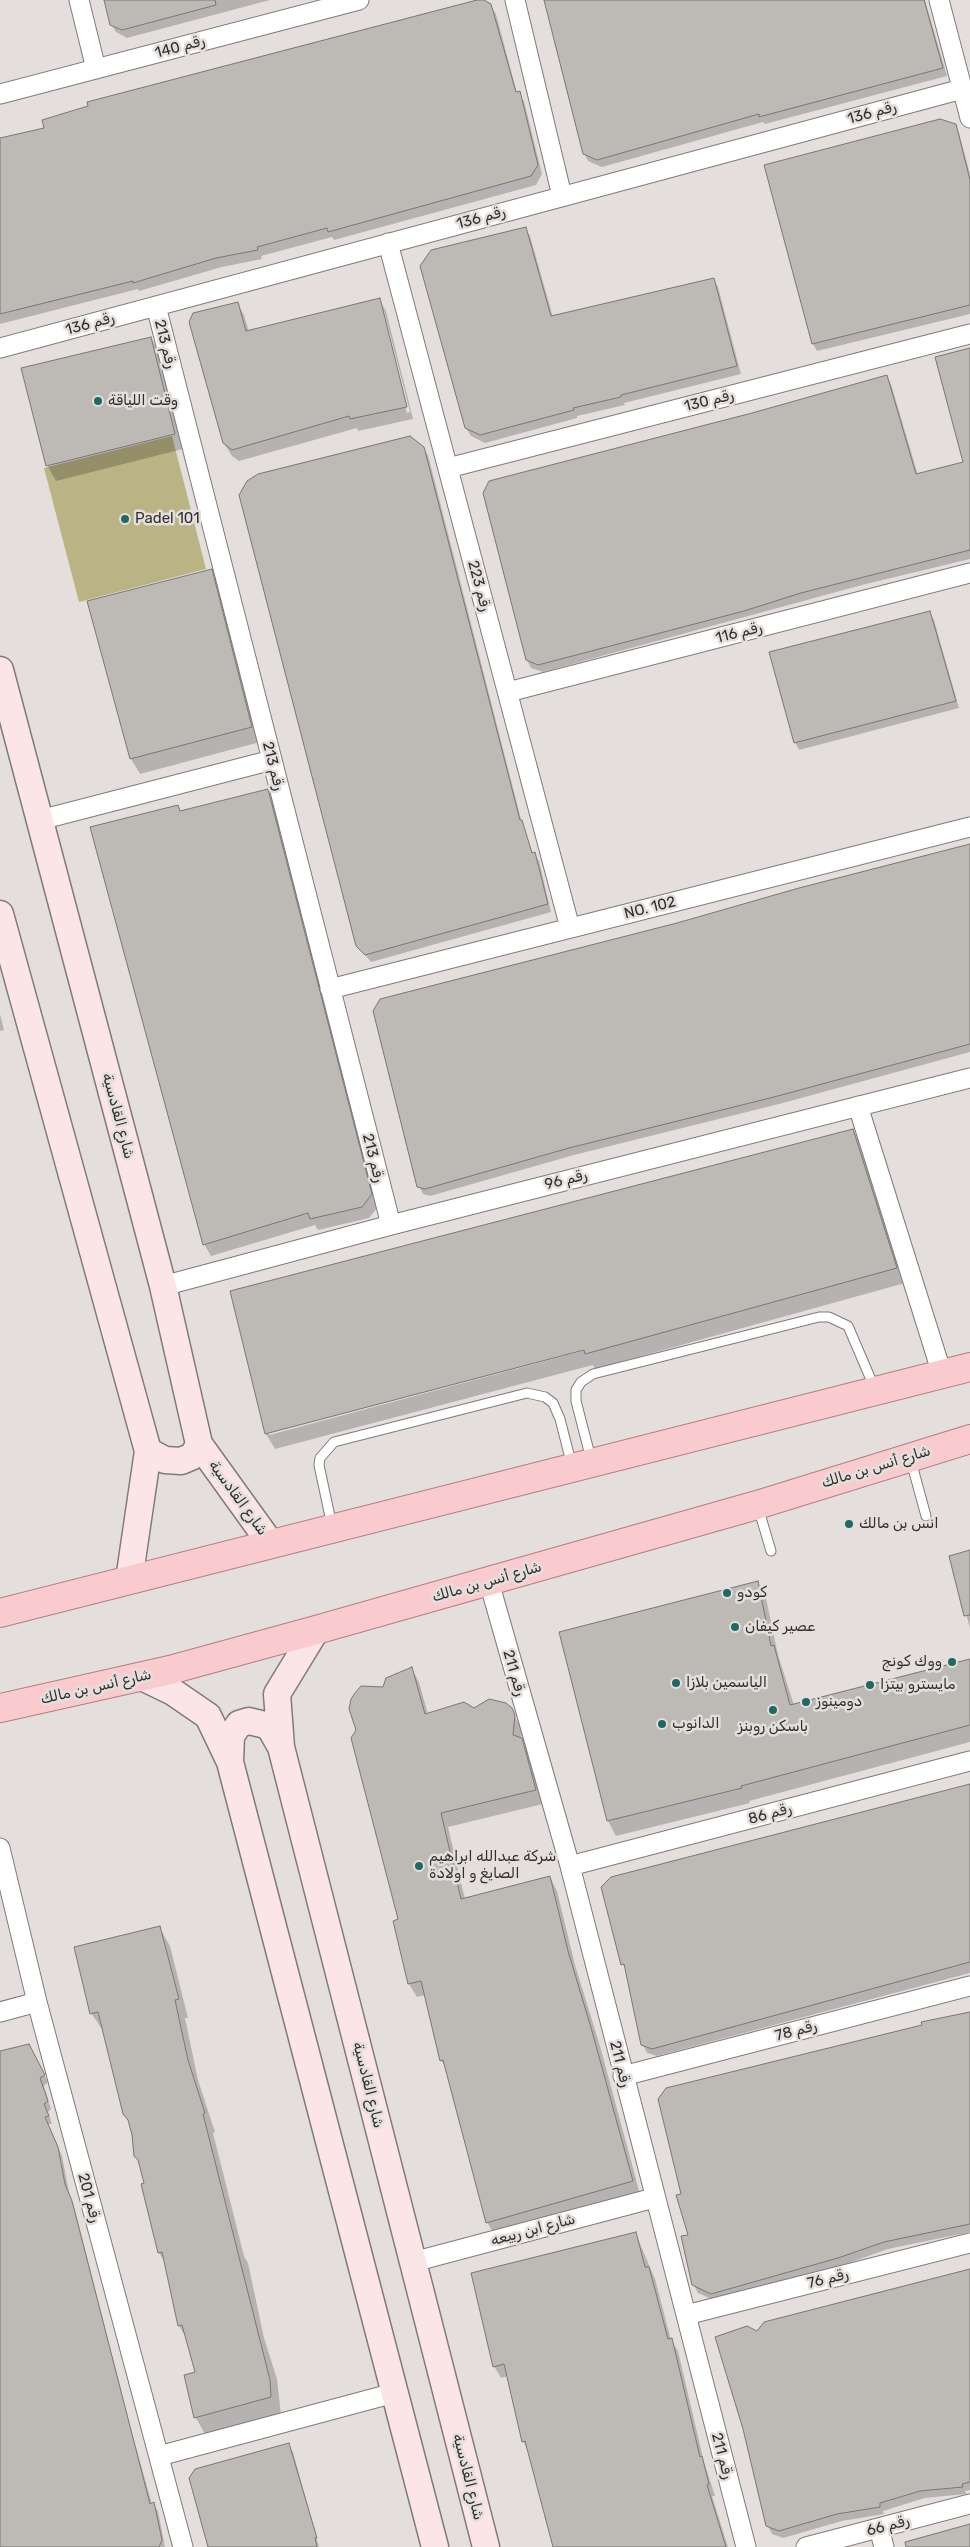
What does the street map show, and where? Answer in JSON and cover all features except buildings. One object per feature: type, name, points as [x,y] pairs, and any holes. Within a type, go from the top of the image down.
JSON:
[{"type":"main road","points":[[0,1613],[970,1366]]},
{"type":"main road","name":"شارع أنس بن مالك","points":[[0,1708],[142,1677],[316,1630],[757,1505],[910,1456],[970,1439]]},
{"type":"street","points":[[78,0],[96,69]]},
{"type":"street","name":"رقم 140","points":[[0,94],[359,0]]},
{"type":"street","points":[[515,0],[562,196]]},
{"type":"street","points":[[939,0],[970,118]]},
{"type":"street","name":"رقم 136","points":[[0,348],[962,89]]},
{"type":"street","name":"رقم 223","points":[[388,243],[570,928]]},
{"type":"street","name":"رقم 213","points":[[156,306],[390,1225]]},
{"type":"street","name":"رقم 130","points":[[448,468],[970,334]]},
{"type":"street","name":"رقم 116","points":[[508,692],[970,573]]},
{"type":"street","name":"شارع القادسية","points":[[0,670],[163,1286],[199,1444],[271,1544]]},
{"type":"street","points":[[40,820],[272,760]]},
{"type":"street","name":"NO. 102","points":[[330,989],[970,827]]},
{"type":"street","points":[[0,914],[148,1451],[129,1580]]},
{"type":"street","name":"رقم 96","points":[[163,1286],[390,1225],[970,1078]]},
{"type":"street","points":[[858,1106],[942,1374]]},
{"type":"street","points":[[148,1451],[165,1460],[181,1462],[193,1456],[199,1444]]},
{"type":"street","name":"رقم 211","points":[[488,1582],[570,1866],[654,2198],[746,2547]]},
{"type":"street","name":"شارع القادسية","points":[[316,1630],[277,1694],[281,1747],[486,2547]]},
{"type":"street","points":[[142,1677],[173,1692],[208,1716],[230,1762],[435,2547]]},
{"type":"street","points":[[230,1762],[231,1736],[239,1724],[249,1721],[268,1726],[281,1747]]},
{"type":"street","name":"رقم 86","points":[[570,1866],[970,1761]]},
{"type":"street","name":"رقم 201","points":[[0,1848],[37,2002],[183,2547]]},
{"type":"street","name":"رقم 78","points":[[623,2076],[970,1986]]},
{"type":"street","points":[[0,2012],[37,2002]]},
{"type":"street","name":"شارع ابن ربيعه","points":[[413,2262],[654,2198]]},
{"type":"street","name":"رقم 76","points":[[686,2315],[970,2243]]},
{"type":"street","points":[[158,2456],[394,2393]]},
{"type":"street","name":"رقم 66","points":[[806,2547],[970,2504]]},
{"type":"street","points":[[879,2528],[884,2547]]},
{"type":"lane","points":[[582,1464],[576,1390],[581,1382],[593,1374],[820,1317],[829,1317],[848,1326],[876,1391]]},
{"type":"lane","points":[[332,1528],[319,1465],[320,1458],[334,1442],[527,1393],[539,1395],[553,1403],[582,1464]]},
{"type":"lane","points":[[910,1456],[926,1516]]},
{"type":"lane","points":[[757,1505],[771,1551]]},
{"type":"shaded area","name":"Padel 101","points":[[172,436],[206,569],[79,602],[44,468]]},
{"type":"place","name":"وقت اللياقة","points":[[98,401]]},
{"type":"place","name":"Padel 101","points":[[125,519]]},
{"type":"place","name":"انس بن مالك","points":[[849,1524]]},
{"type":"place","name":"كودو","points":[[727,1593]]},
{"type":"place","name":"عصير كيفان","points":[[735,1627]]},
{"type":"place","name":"ووك كونج","points":[[952,1662]]},
{"type":"place","name":"الياسمين بلازا","points":[[676,1683]]},
{"type":"place","name":"مايسترو بيتزا","points":[[870,1685]]},
{"type":"place","name":"دومينوز","points":[[806,1702]]},
{"type":"place","name":"باسكن روبنز","points":[[773,1710]]},
{"type":"place","name":"الدانوب","points":[[662,1724]]},
{"type":"place","name":"شركة عبدالله ابراهيم الصايغ و اولادة","points":[[419,1866]]}]
